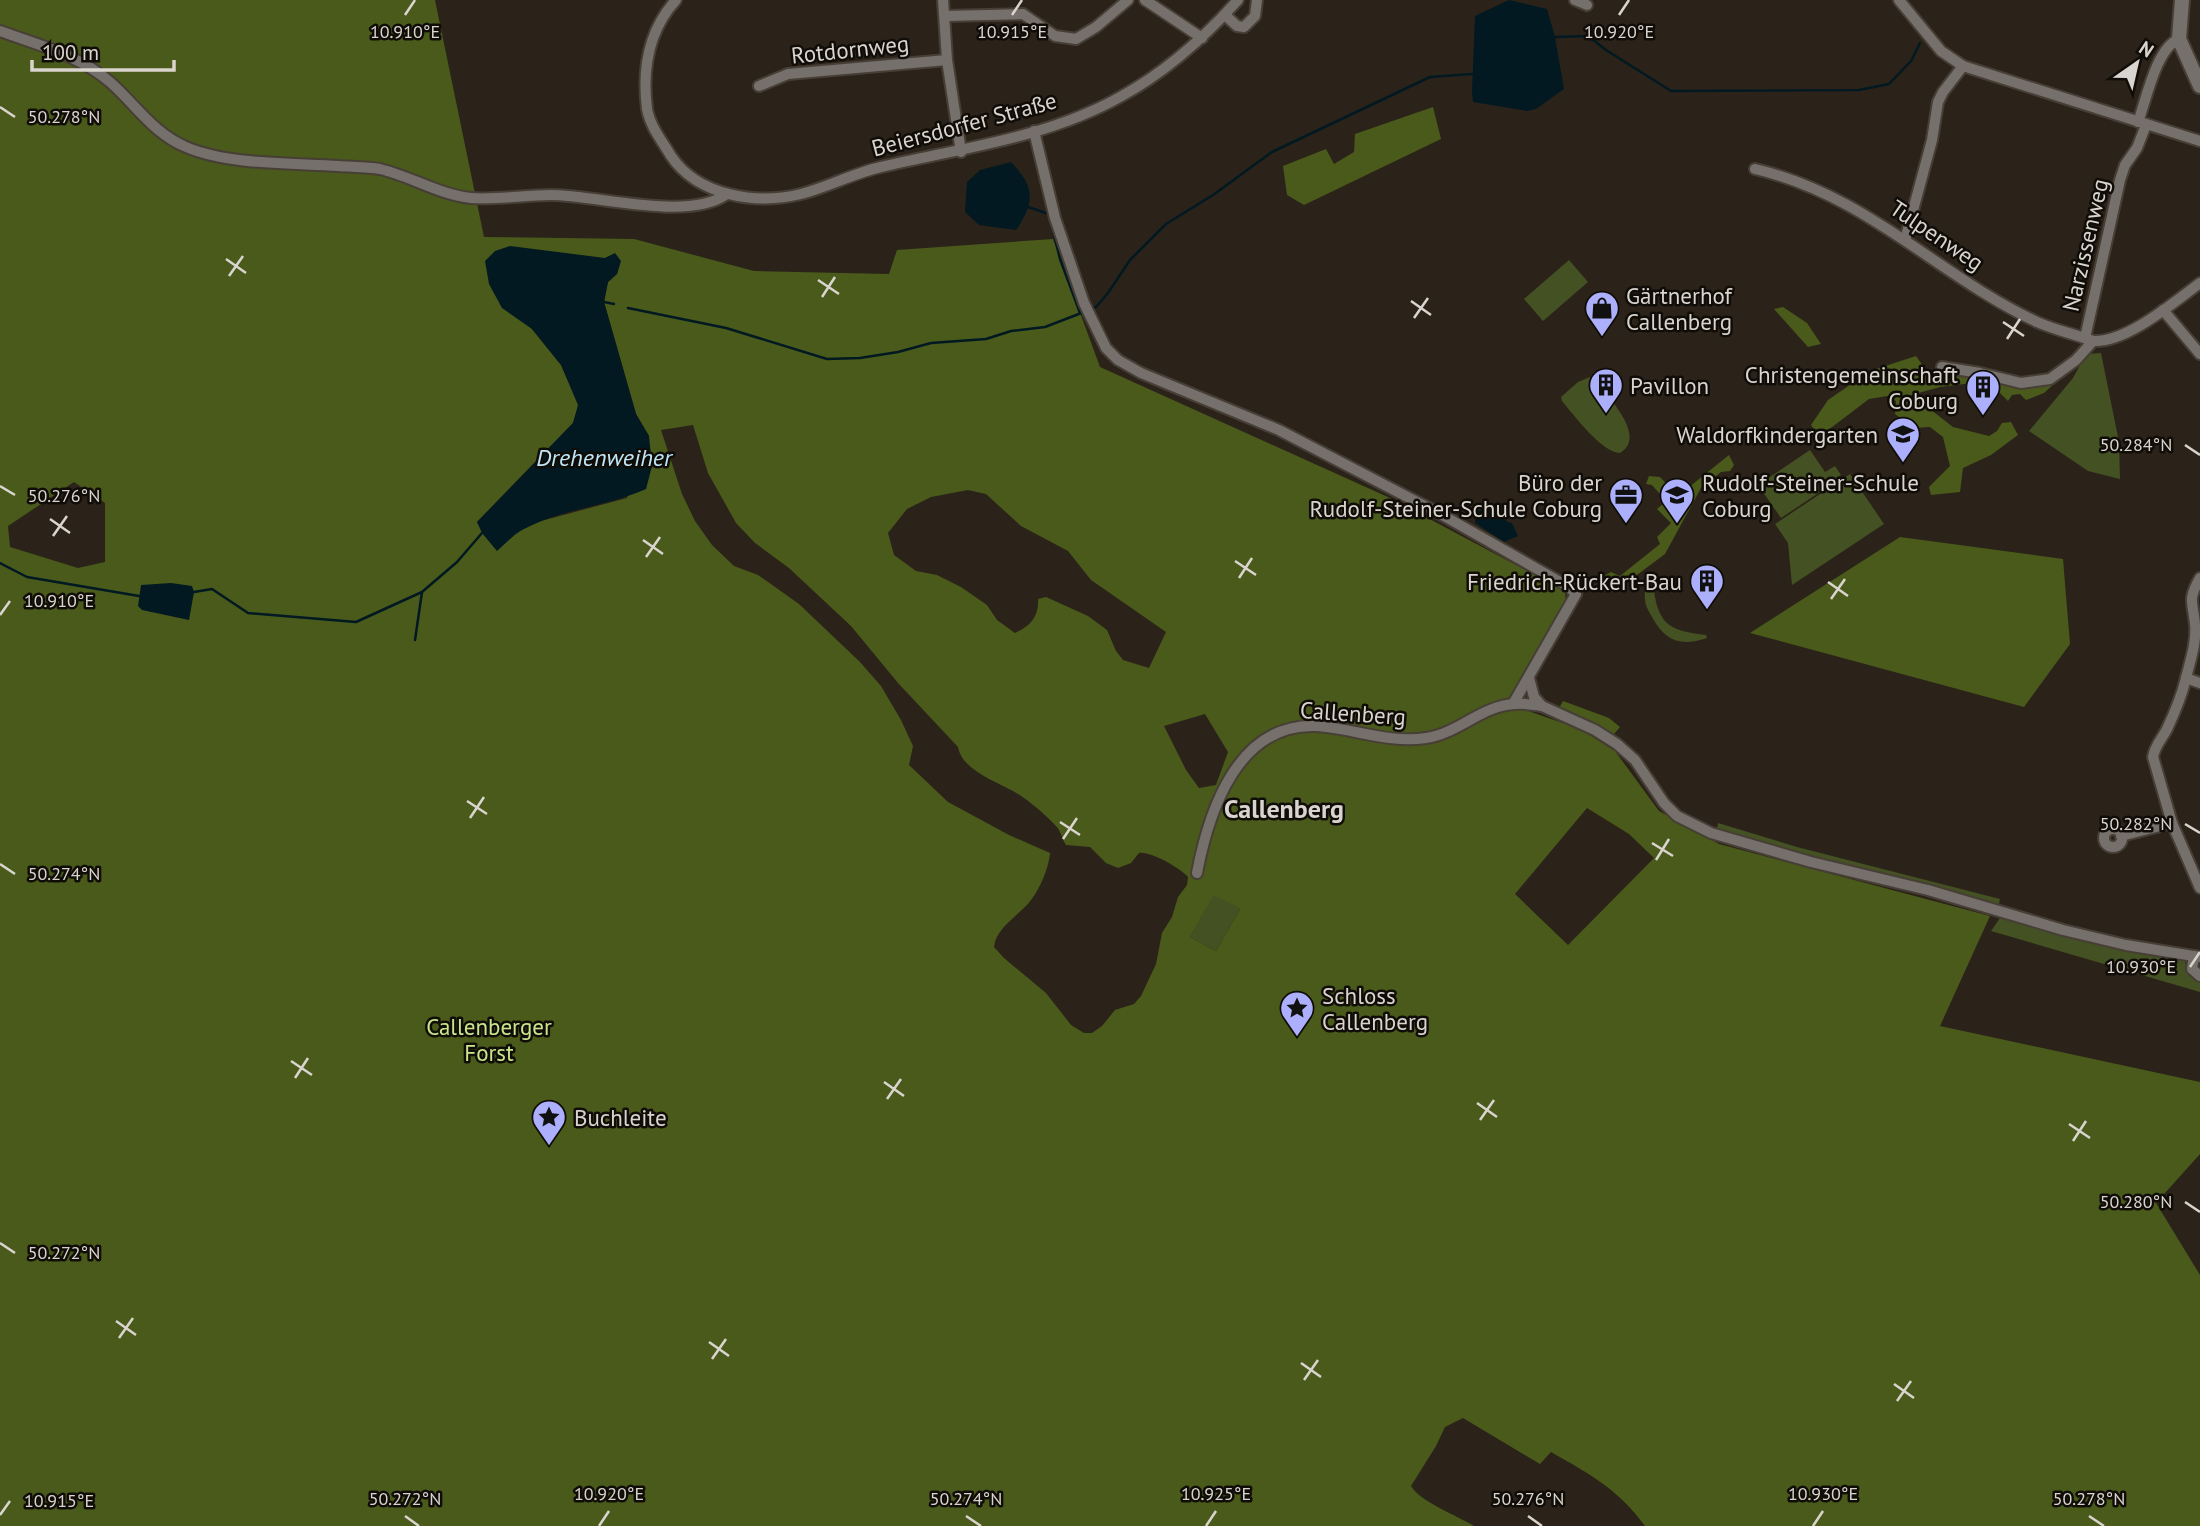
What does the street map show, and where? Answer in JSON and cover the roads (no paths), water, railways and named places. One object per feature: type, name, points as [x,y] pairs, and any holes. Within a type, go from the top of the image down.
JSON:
[{"type":"street","points":[[676,0],[665,14],[650,45],[645,64],[648,113],[674,160],[688,175],[727,194]]},
{"type":"street","points":[[943,0],[947,60],[961,152]]},
{"type":"street","points":[[946,16],[1023,14],[1055,36],[1076,39],[1096,27],[1128,0]]},
{"type":"street","points":[[1144,0],[1202,38]]},
{"type":"street","name":"Beiersdorfer Straße","points":[[727,194],[750,198],[777,198],[800,194],[879,167],[961,152],[1087,113],[1156,77],[1202,38],[1238,0]]},
{"type":"street","points":[[1225,15],[1237,26],[1244,27],[1255,16],[1257,0]]},
{"type":"street","points":[[1575,0],[1587,5]]},
{"type":"street","points":[[1899,0],[1941,51],[1963,66],[2200,141]]},
{"type":"street","points":[[2182,0],[2179,39],[2200,86]]},
{"type":"street","points":[[0,31],[63,54],[89,67],[110,83],[142,117],[166,137],[188,148],[214,154],[251,161],[380,169],[470,198],[553,195],[692,207],[706,205],[727,194]]},
{"type":"street","name":"Narzissenweg","points":[[2089,339],[2120,180],[2125,165],[2137,148],[2161,57],[2174,41],[2179,39]]},
{"type":"street","name":"Rotdornweg","points":[[759,86],[788,74],[947,60]]},
{"type":"street","points":[[1905,240],[1938,102],[1963,66]]},
{"type":"street","points":[[1034,131],[1055,218],[1084,303],[1106,348],[1118,360],[1141,373],[1279,430],[1444,516],[1569,587],[1576,594],[1513,704],[1542,706],[1618,744],[1635,760],[1664,803],[1677,816],[1711,833],[1811,862],[1928,890],[2063,930],[2126,945],[2197,957],[2192,969],[2200,976]]},
{"type":"street","name":"Tulpenweg","points":[[1755,169],[1788,177],[1845,203],[1986,293],[2037,322],[2089,339]]},
{"type":"street","points":[[1942,367],[2021,383],[2050,379],[2076,360],[2089,339],[2104,341],[2118,337],[2163,310],[2200,283]]},
{"type":"street","points":[[2163,310],[2200,354]]},
{"type":"street","points":[[2200,578],[2191,601],[2195,627],[2186,678],[2178,705],[2166,732],[2155,746],[2153,757],[2172,823],[2200,888]]},
{"type":"street","points":[[1529,678],[1534,697],[1542,706]]},
{"type":"street","points":[[2186,678],[2200,683]]},
{"type":"street","name":"Callenberg","points":[[1197,873],[1209,819],[1217,802],[1243,758],[1259,742],[1275,733],[1306,727],[1392,738],[1426,738],[1439,735],[1484,713],[1513,704]]},
{"type":"street","points":[[2121,836],[2172,823]]},
{"type":"water","points":[[1509,0],[1547,9],[1564,89],[1536,109],[1527,111],[1473,102],[1475,16]]},
{"type":"water","points":[[1011,162],[1028,186],[1030,194],[1027,211],[1016,230],[979,225],[965,212],[967,182],[980,170]]},
{"type":"water","name":"Drehenweiher","points":[[510,246],[605,258],[615,253],[621,261],[617,274],[608,282],[604,302],[636,414],[649,436],[652,466],[646,489],[537,523],[519,532],[497,551],[482,533],[477,522],[573,423],[578,405],[561,365],[532,329],[502,308],[489,284],[485,261],[495,251]]},
{"type":"water","points":[[1486,507],[1500,509],[1507,522],[1512,523],[1518,536],[1504,542],[1475,523],[1476,513]]},
{"type":"water","points":[[171,583],[192,586],[194,592],[189,620],[142,610],[138,606],[141,585]]},
{"type":"waterway","points":[[1555,37],[1588,36],[1671,91],[1859,90],[1889,84],[1911,61],[1920,43]]},
{"type":"waterway","points":[[1090,309],[1096,307],[1130,260],[1166,224],[1213,195],[1272,152],[1430,77],[1472,74]]},
{"type":"waterway","points":[[1028,207],[1049,214],[1060,259],[1080,313]]},
{"type":"waterway","points":[[604,302],[614,304]]},
{"type":"waterway","points":[[628,308],[726,328],[827,359],[860,358],[931,343],[986,339],[1011,331],[1045,327],[1084,312]]},
{"type":"waterway","points":[[194,592],[212,589],[248,613],[356,622],[422,592],[457,562],[482,533]]},
{"type":"waterway","points":[[0,563],[27,577],[139,596]]},
{"type":"waterway","points":[[415,640],[422,592]]},
{"type":"place","name":"Gärtnerhof Callenberg","points":[[1602,338]]},
{"type":"place","name":"Pavillon","points":[[1606,415]]},
{"type":"place","name":"Christengemeinschaft Coburg","points":[[1983,417]]},
{"type":"place","name":"Waldorfkindergarten","points":[[1903,464]]},
{"type":"place","name":"Büro der Rudolf-Steiner-Schule Coburg","points":[[1626,525]]},
{"type":"place","name":"Rudolf-Steiner-Schule Coburg","points":[[1677,525]]},
{"type":"place","name":"Friedrich-Rückert-Bau","points":[[1707,611]]},
{"type":"place","name":"Schloss Callenberg","points":[[1297,1038]]},
{"type":"place","name":"Buchleite","points":[[549,1147]]},
{"type":"district","name":"Callenberg","points":[[1284,808]]},
{"type":"park label","name":"Callenberger Forst","points":[[489,1039]]}]
